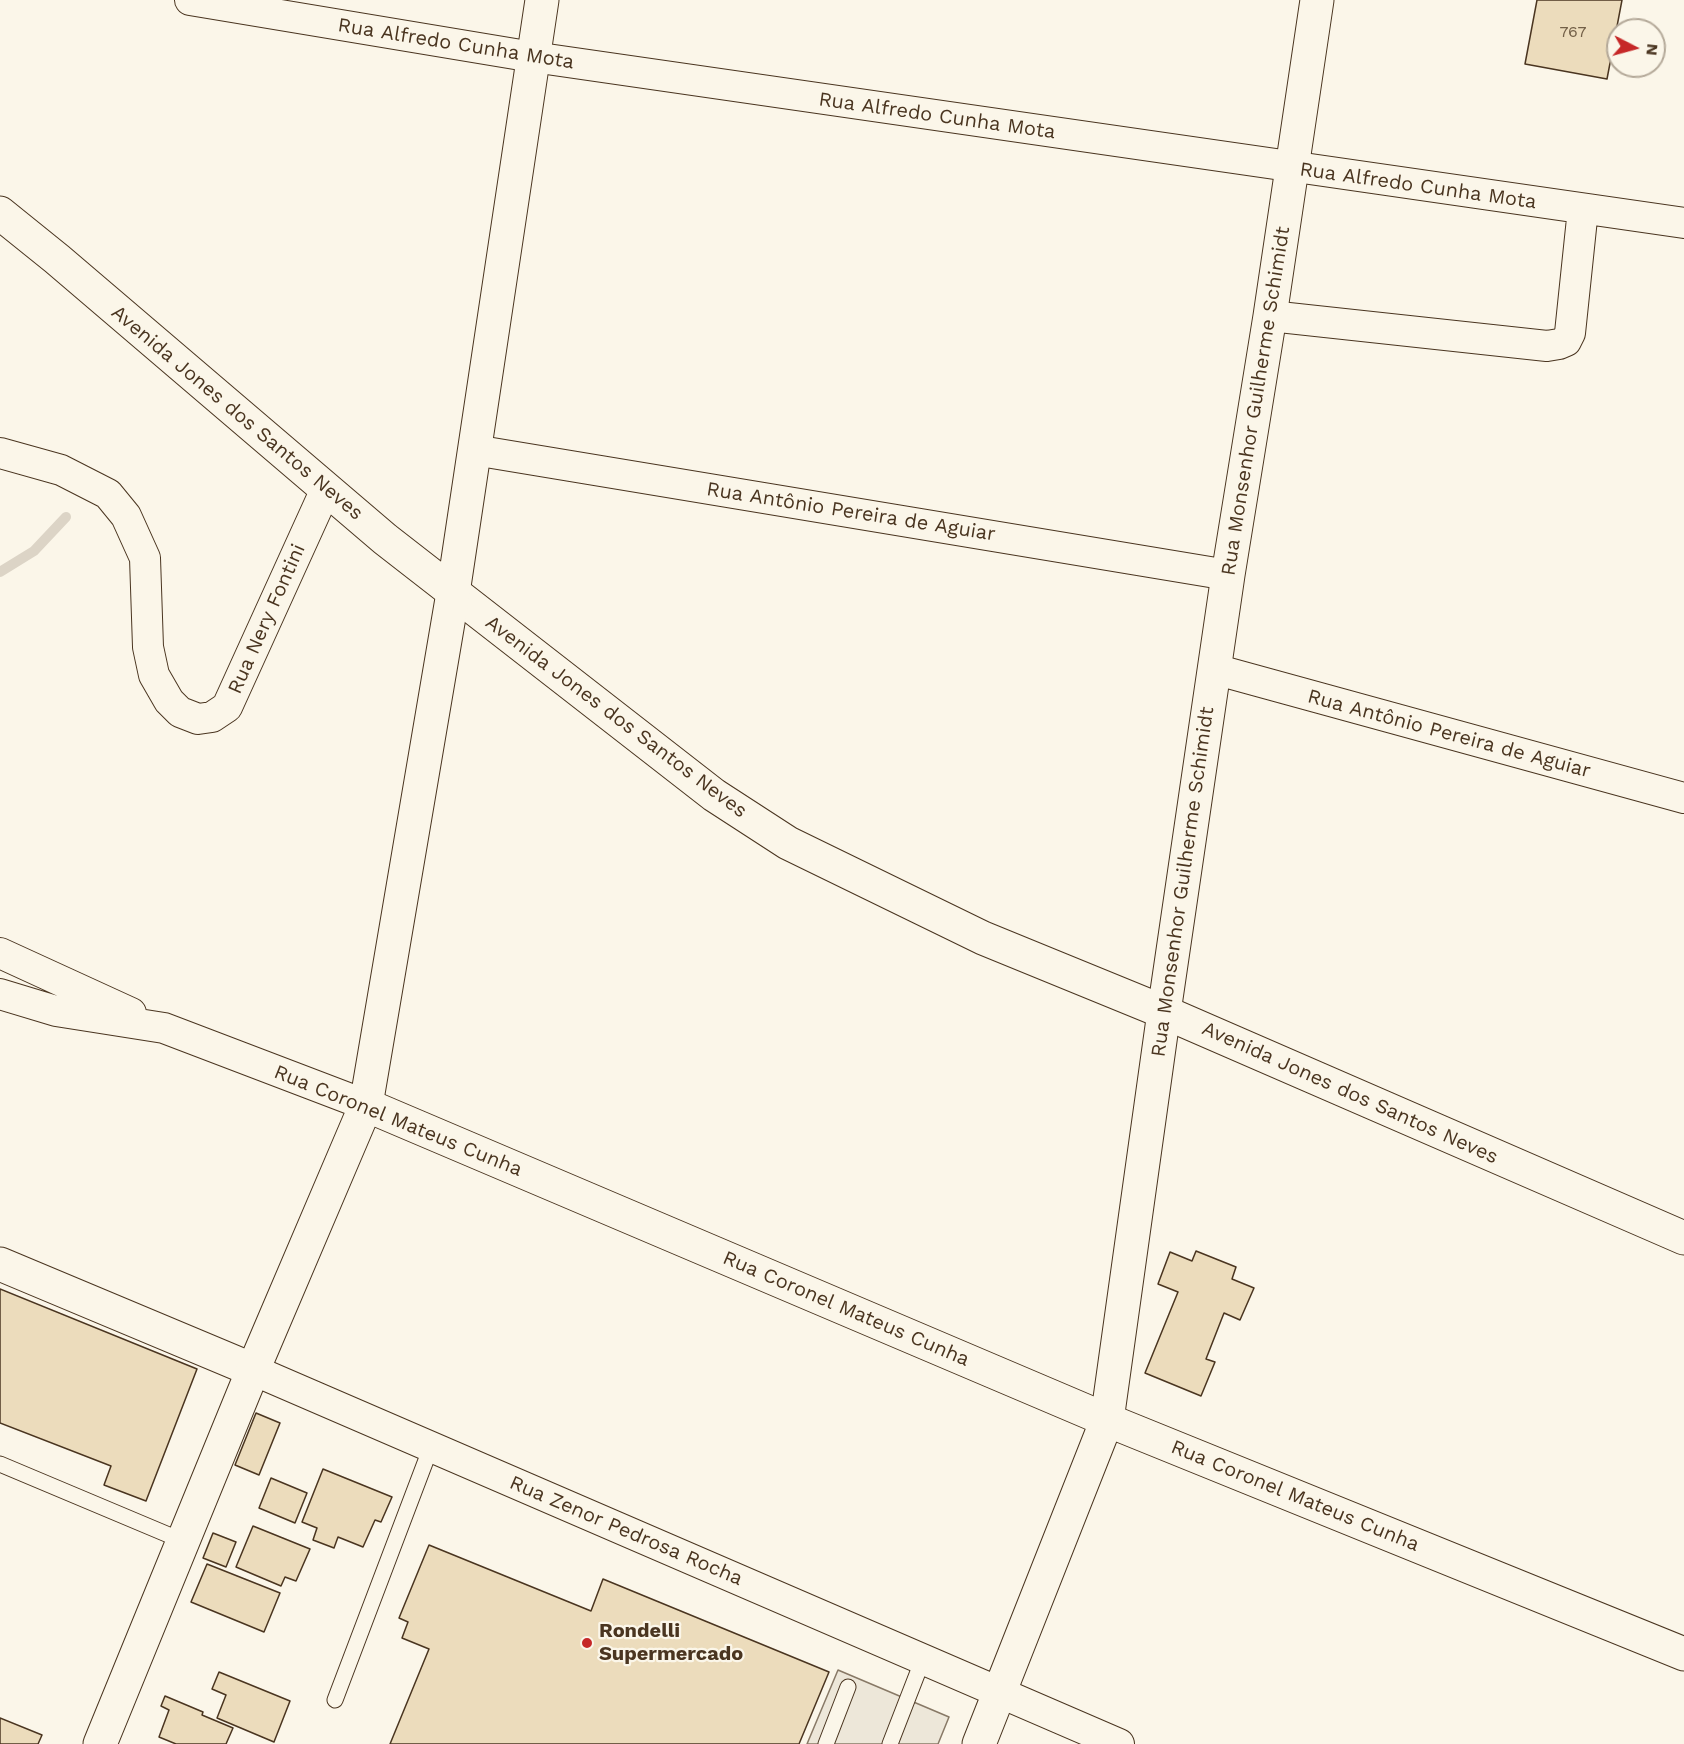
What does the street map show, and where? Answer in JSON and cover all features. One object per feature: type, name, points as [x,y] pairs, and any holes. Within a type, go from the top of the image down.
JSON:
[{"type":"street","name":"Rua Alfredo Cunha Mota","points":[[190,0],[533,57],[1684,223]]},
{"type":"street","points":[[100,1744],[253,1370],[366,1105],[453,593],[542,0]]},
{"type":"street","name":"Rua Monsenhor Guilherme Schimidt","points":[[979,1744],[1107,1420],[1214,669],[1293,168],[1317,0]]},
{"type":"street","points":[[1270,316],[1547,346],[1559,344],[1566,341],[1570,333],[1583,209]]},
{"type":"street","name":"Avenida Jones dos Santos Neves","points":[[0,213],[326,489],[453,593],[714,795],[788,843],[983,938],[1164,1012],[1684,1238]]},
{"type":"street","name":"Rua Antônio Pereira de Aguiar","points":[[474,450],[1228,575]]},
{"type":"street","name":"Rua Nery Fontini","points":[[0,453],[61,470],[108,494],[126,516],[145,558],[148,647],[154,675],[174,706],[180,712],[198,719],[212,717],[227,706],[326,489]]},
{"type":"street","name":"Rua Antônio Pereira de Aguiar","points":[[1214,669],[1684,798]]},
{"type":"street","points":[[0,953],[164,1028]]},
{"type":"street","name":"Rua Coronel Mateus Cunha","points":[[0,994],[56,1011],[164,1028],[366,1105],[1107,1420],[1684,1654]]},
{"type":"street","points":[[0,1264],[253,1370]]},
{"type":"street","name":"Rua Zenor Pedrosa Rocha","points":[[253,1370],[1119,1744]]},
{"type":"lane","points":[[335,1700],[431,1447]]},
{"type":"lane","points":[[0,1464],[183,1541]]},
{"type":"lane","points":[[890,1744],[923,1659]]},
{"type":"lane","points":[[826,1744],[848,1687]]},
{"type":"shaded area","points":[[838,1670],[949,1717],[938,1744],[807,1744]]},
{"type":"building","points":[[1537,0],[1622,0],[1619,18],[1606,18],[1607,79],[1525,64]]},
{"type":"building","points":[[1196,1251],[1236,1267],[1232,1279],[1254,1288],[1240,1320],[1224,1313],[1206,1359],[1215,1362],[1201,1396],[1145,1373],[1178,1292],[1158,1284],[1170,1252],[1192,1261]]},
{"type":"building","points":[[0,1289],[197,1369],[146,1501],[104,1485],[111,1466],[0,1423]]},
{"type":"building","points":[[256,1413],[280,1423],[259,1475],[235,1465]]},
{"type":"building","points":[[323,1469],[392,1497],[381,1522],[375,1520],[363,1547],[338,1537],[334,1548],[313,1540],[317,1528],[302,1522]]},
{"type":"building","points":[[271,1478],[307,1493],[295,1523],[259,1508]]},
{"type":"building","points":[[253,1526],[310,1549],[296,1581],[285,1577],[281,1586],[236,1567]]},
{"type":"building","points":[[213,1533],[236,1542],[226,1567],[203,1558]]},
{"type":"building","name":"Rondelli Supermercado","points":[[429,1545],[591,1611],[603,1579],[829,1672],[799,1744],[390,1744],[429,1649],[402,1638],[408,1622],[399,1618]]},
{"type":"building","points":[[207,1564],[280,1593],[264,1632],[191,1602]]},
{"type":"building","points":[[219,1672],[290,1701],[274,1742],[217,1718],[226,1695],[212,1689]]},
{"type":"building","points":[[165,1696],[233,1728],[226,1744],[176,1744],[159,1737],[169,1710],[161,1706]]},
{"type":"building","points":[[0,1718],[42,1735],[38,1744],[0,1744]]},
{"type":"waterway","points":[[0,572],[34,551],[66,517]]},
{"type":"place","name":"Rondelli Supermercado","points":[[587,1643]]}]
